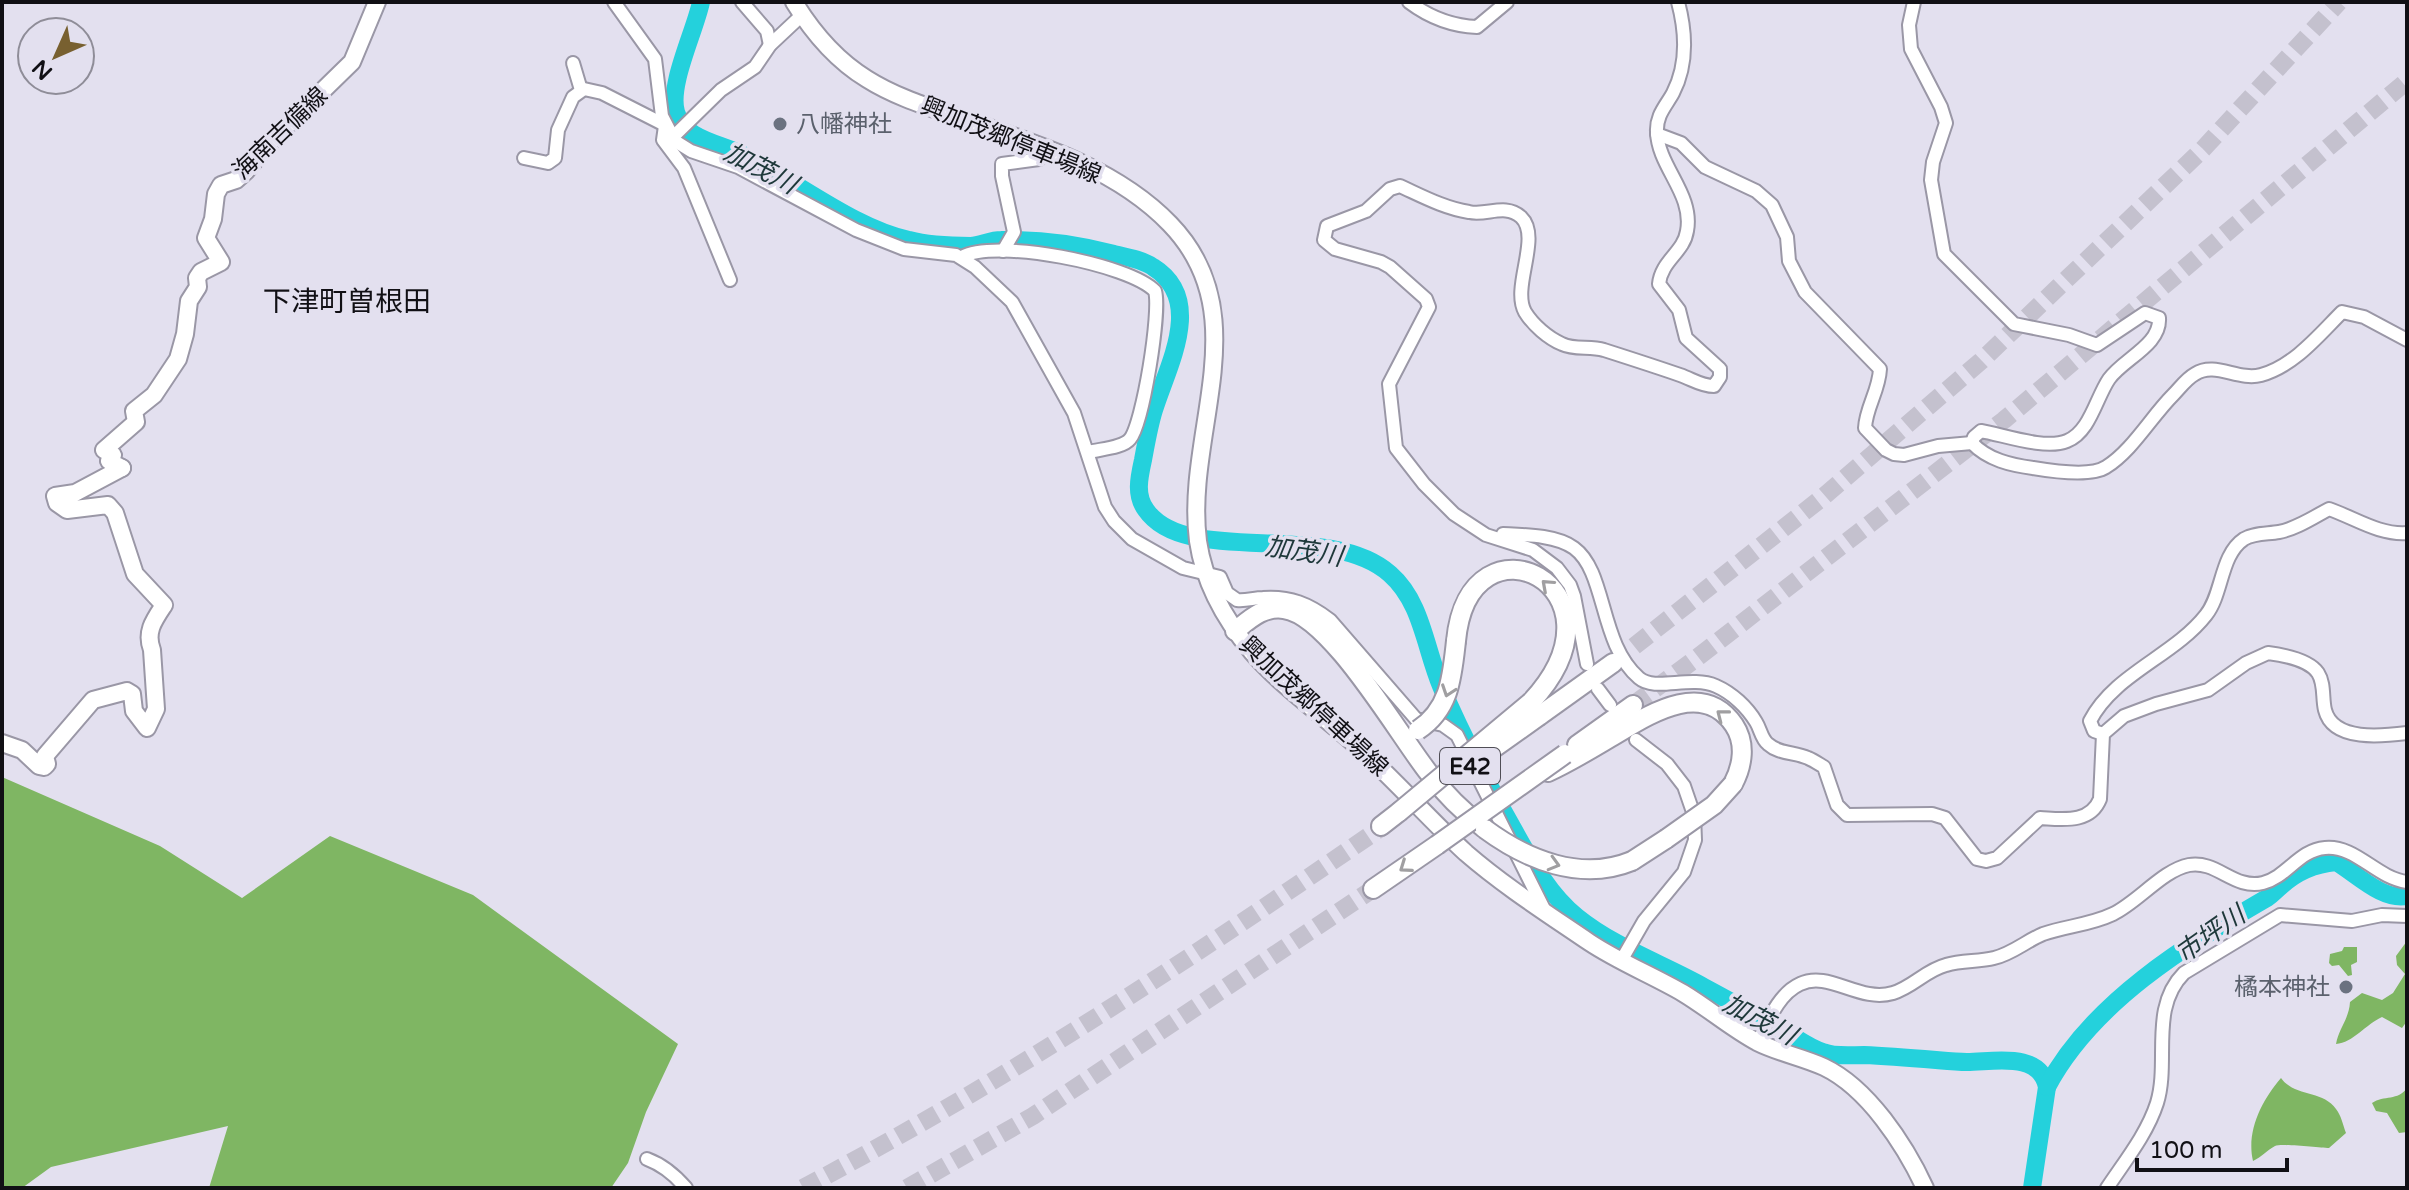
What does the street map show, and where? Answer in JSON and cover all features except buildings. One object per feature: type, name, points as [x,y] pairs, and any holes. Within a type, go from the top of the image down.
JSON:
[{"type":"highway","points":[[1409,733],[1433,719],[1446,699],[1463,604],[1475,586],[1500,571],[1511,569],[1531,573],[1547,582],[1563,606],[1566,638],[1555,671],[1535,709]]},
{"type":"highway","points":[[1235,631],[1257,614],[1271,609],[1285,609],[1307,618],[1409,733],[1445,792],[1485,829],[1522,852],[1572,869],[1603,869],[1632,861],[1666,839],[1714,805],[1733,784],[1742,756],[1737,731],[1722,713],[1700,703],[1682,703],[1663,708],[1567,758]]},
{"type":"highway","name":"E42","points":[[1382,826],[1535,709],[1613,663]]},
{"type":"highway","name":"E42","points":[[1373,889],[1523,784],[1567,758],[1633,705]]},
{"type":"main road","name":"海南吉備線","points":[[2,743],[22,750],[44,767],[47,764],[45,756],[93,700],[127,691],[132,694],[134,711],[147,728],[156,709],[152,650],[148,641],[151,624],[164,605],[135,574],[115,513],[108,505],[73,511],[57,503],[55,496],[75,493],[122,468],[109,461],[113,455],[104,450],[136,422],[134,411],[154,395],[178,359],[189,301],[198,287],[197,278],[201,272],[221,262],[206,238],[213,219],[216,194],[221,185],[236,180],[246,171],[270,142],[352,62],[377,2]]},
{"type":"main road","name":"興加茂郷停車場線","points":[[798,8],[833,53],[872,82],[1099,172],[1155,210],[1184,240],[1204,275],[1214,310],[1215,337],[1198,481],[1196,526],[1203,567],[1235,631],[1278,679],[1358,746],[1462,849],[1495,876],[1622,959],[1688,996],[1758,1042],[1823,1067],[1855,1087],[1908,1155],[1925,1188]]},
{"type":"street","points":[[614,2],[657,63],[660,104],[670,130]]},
{"type":"street","points":[[742,2],[767,31],[770,45]]},
{"type":"street","points":[[1409,2],[1425,13],[1459,26],[1477,27],[1507,2]]},
{"type":"street","points":[[1587,664],[1579,612],[1564,576],[1550,561],[1533,550],[1480,532],[1424,484],[1396,448],[1389,384],[1429,307],[1426,299],[1381,262],[1335,249],[1324,240],[1325,230],[1327,226],[1366,211],[1390,189],[1400,186],[1431,201],[1468,212],[1499,209],[1515,212],[1525,221],[1529,234],[1522,299],[1525,312],[1545,334],[1565,346],[1593,347],[1704,386],[1714,386],[1720,377],[1720,369],[1686,338],[1679,310],[1659,284],[1660,272],[1687,234],[1686,203],[1663,155],[1657,134],[1658,117],[1674,91],[1683,68],[1685,41],[1678,2]]},
{"type":"street","points":[[1914,2],[1909,25],[1911,49],[1946,123],[1933,162],[1931,180],[1944,254],[2014,324],[2069,335],[2097,345],[2145,313],[2159,318],[2155,336],[2110,378],[2086,423],[2066,442],[2043,444],[1981,431],[1972,443]]},
{"type":"street","points":[[730,280],[684,168],[663,140],[670,130],[695,116],[721,90],[755,67],[798,8]]},
{"type":"street","points":[[573,63],[581,90]]},
{"type":"street","points":[[524,158],[548,163],[555,158],[558,130],[573,97],[581,90],[593,89],[670,130],[691,151],[738,167],[856,230],[904,249],[962,257],[985,275],[1016,309],[1074,413],[1105,507],[1119,527],[1132,539],[1183,568],[1203,567],[1220,577],[1227,593],[1237,600],[1282,598],[1313,607],[1337,627],[1416,719],[1451,730],[1457,735],[1544,909]]},
{"type":"street","points":[[1657,134],[1681,143],[1705,167],[1756,191],[1772,205],[1787,237],[1789,261],[1805,292],[1880,369],[1879,383],[1866,413],[1865,428],[1886,450],[1904,455],[1938,446],[1972,443]]},
{"type":"street","points":[[1003,251],[1014,232],[1002,164],[1039,159],[1050,150]]},
{"type":"street","points":[[962,257],[969,253],[1003,251],[1096,264],[1128,273],[1155,291],[1157,315],[1147,391],[1133,434],[1126,443],[1089,452]]},
{"type":"street","points":[[1972,443],[1983,455],[2019,466],[2080,472],[2104,469],[2192,375],[2206,368],[2247,376],[2260,375],[2299,355],[2342,312],[2364,317],[2407,340]]},
{"type":"street","points":[[2103,734],[2094,731],[2090,721],[2097,708],[2117,688],[2182,641],[2208,612],[2230,556],[2246,538],[2281,532],[2329,509],[2378,530],[2391,534],[2407,533]]},
{"type":"street","points":[[1480,532],[1551,540],[1576,550],[1587,563],[1596,583],[1611,638],[1640,679],[1657,685],[1693,680],[1724,690],[1749,712],[1762,737],[1772,747],[1806,757],[1824,767],[1837,805],[1847,815],[1932,814],[1945,818],[1977,859],[1986,861],[1997,858],[2040,818],[2085,817],[2096,808],[2100,799],[2103,734],[2124,716],[2208,690],[2246,663],[2268,653],[2310,665],[2319,675],[2325,713],[2339,727],[2358,735],[2407,733]]},
{"type":"street","points":[[1598,689],[1610,705]]},
{"type":"street","points":[[1622,959],[1635,934],[1684,872],[1693,851],[1695,828],[1691,804],[1679,777],[1636,740]]},
{"type":"street","points":[[1758,1042],[1782,998],[1802,983],[1827,981],[1872,995],[1896,992],[1947,964],[1999,957],[2039,936],[2111,915],[2172,872],[2189,865],[2207,865],[2238,882],[2257,884],[2277,877],[2313,850],[2331,848],[2351,853],[2387,877],[2407,882]]},
{"type":"street","points":[[2107,1188],[2144,1132],[2158,1100],[2165,1007],[2184,973],[2280,915],[2352,921],[2406,914]]},
{"type":"street","points":[[647,1159],[675,1175],[686,1188]]},
{"type":"green space","points":[[2,777],[160,846],[242,898],[330,836],[473,895],[678,1044],[646,1112],[628,1163],[611,1188],[209,1188],[228,1126],[51,1167],[22,1188],[2,1188]]},
{"type":"green space","points":[[2407,941],[2407,1021],[2402,1028],[2382,1017],[2348,1040],[2336,1044],[2350,1002],[2362,993],[2382,1000],[2393,993],[2405,974],[2397,965],[2396,956]]},
{"type":"green space","points":[[2344,947],[2357,947],[2357,962],[2351,965],[2352,975],[2348,976],[2339,965],[2329,963],[2330,954],[2342,951]]},
{"type":"green space","points":[[2281,1078],[2293,1088],[2330,1103],[2339,1114],[2346,1133],[2329,1148],[2279,1145],[2253,1161],[2252,1138],[2257,1116]]},
{"type":"green space","points":[[2407,1088],[2407,1132],[2399,1133],[2387,1113],[2376,1111],[2372,1103],[2399,1095]]},
{"type":"waterway","name":"加茂川","points":[[701,2],[676,88],[676,112],[687,129],[704,140],[763,165],[846,214],[888,234],[916,242],[948,245],[971,246],[1001,240],[1058,243],[1086,247],[1145,262],[1153,267],[1169,281],[1177,297],[1180,315],[1173,355],[1152,416],[1140,473],[1139,492],[1146,510],[1165,527],[1192,537],[1331,549],[1363,558],[1390,574],[1401,585],[1416,612],[1441,686],[1483,773],[1532,862],[1566,907],[1591,928],[1827,1054],[1959,1062],[2002,1060],[2026,1063],[2035,1068],[2043,1076],[2047,1087],[2032,1188]]},
{"type":"waterway","name":"市坪川","points":[[2047,1087],[2066,1056],[2115,1002],[2174,956],[2267,898],[2300,872],[2336,862],[2379,891],[2407,896]]},
{"type":"tunnel","points":[[1613,663],[1823,497],[1981,361],[2203,149],[2339,2]]},
{"type":"tunnel","points":[[1633,705],[2004,420],[2407,81]]},
{"type":"tunnel","points":[[803,1188],[952,1105],[1098,1016],[1382,827]]},
{"type":"tunnel","points":[[907,1188],[1033,1116],[1373,889]]},
{"type":"place","name":"八幡神社","points":[[780,124]]},
{"type":"place","name":"橘本神社","points":[[2346,987]]},
{"type":"district","name":"下津町曽根田","points":[[347,301]]}]
